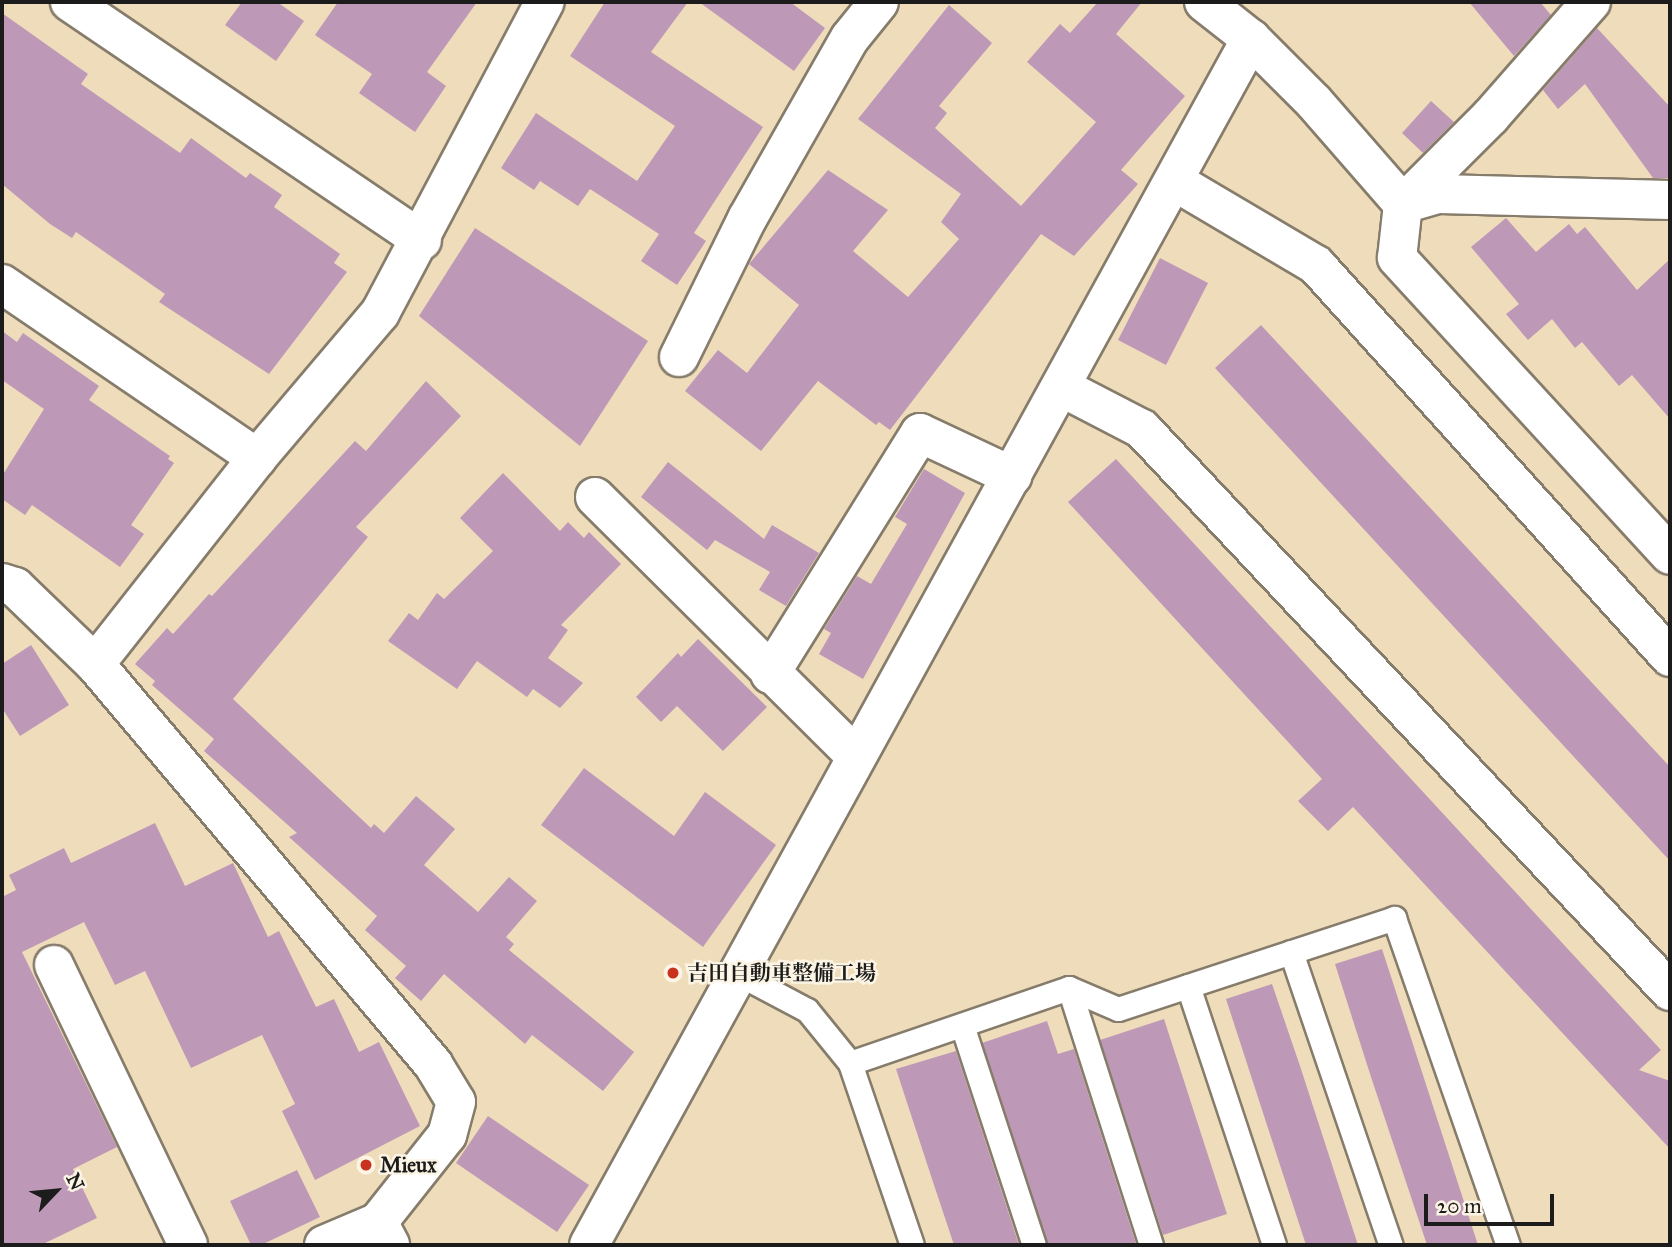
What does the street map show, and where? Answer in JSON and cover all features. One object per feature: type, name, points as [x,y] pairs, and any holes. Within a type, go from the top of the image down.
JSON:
[{"type":"street","points":[[70,2],[422,240]]},
{"type":"street","points":[[95,664],[257,458],[380,313],[422,240],[545,2]]},
{"type":"street","points":[[679,357],[754,207],[850,38],[880,2]]},
{"type":"street","points":[[1204,2],[1251,39],[1314,102],[1403,204]]},
{"type":"street","points":[[1584,4],[1491,116],[1403,204],[1397,258],[1670,555]]},
{"type":"street","points":[[589,1245],[855,755],[1012,476],[1251,39]]},
{"type":"street","points":[[1174,181],[1316,265],[1670,657]]},
{"type":"street","points":[[1403,204],[1440,194],[1670,200]]},
{"type":"street","points":[[2,284],[257,458]]},
{"type":"street","points":[[1061,387],[1142,429],[1670,991]]},
{"type":"street","points":[[770,674],[920,433],[1012,476]]},
{"type":"street","points":[[595,497],[770,674],[855,755]]},
{"type":"street","points":[[2,583],[24,595],[95,664],[433,1064],[456,1102],[446,1135],[384,1234],[324,1245]]},
{"type":"street","points":[[54,965],[188,1245]]},
{"type":"lane","points":[[850,1063],[1069,988],[1118,1009],[1394,918],[1508,1245]]},
{"type":"lane","points":[[1291,952],[1391,1245]]},
{"type":"lane","points":[[737,973],[807,1010],[850,1063],[912,1245]]},
{"type":"lane","points":[[1188,986],[1274,1245]]},
{"type":"lane","points":[[1069,988],[1151,1245]]},
{"type":"lane","points":[[962,1024],[1034,1245]]},
{"type":"building","points":[[242,2],[277,2],[304,21],[276,61],[225,25]]},
{"type":"building","points":[[338,2],[477,2],[427,72],[446,86],[415,132],[359,93],[372,74],[315,35]]},
{"type":"building","points":[[605,2],[688,2],[651,52],[763,127],[694,233],[706,241],[677,285],[641,261],[659,234],[590,189],[578,206],[540,181],[534,190],[501,168],[536,113],[637,181],[675,126],[570,56]]},
{"type":"building","points":[[699,2],[790,2],[825,28],[794,71]]},
{"type":"building","points":[[1098,2],[1142,2],[1116,34],[1185,96],[1121,170],[1138,184],[1074,256],[1041,234],[890,430],[879,422],[876,425],[818,381],[761,451],[685,391],[718,350],[747,373],[799,305],[749,264],[828,170],[888,210],[853,251],[908,297],[959,239],[941,222],[961,194],[858,119],[949,5],[992,43],[939,106],[947,113],[935,128],[1021,206],[1096,122],[1027,62],[1060,24],[1070,33]]},
{"type":"building","points":[[1469,2],[1540,2],[1551,15],[1514,56]]},
{"type":"building","points":[[2,13],[88,74],[81,84],[180,153],[191,138],[246,178],[250,173],[282,195],[274,207],[340,254],[334,263],[347,272],[269,374],[159,302],[165,294],[76,232],[72,238],[50,224],[2,184]]},
{"type":"building","points":[[1597,28],[1670,107],[1670,178],[1653,178],[1585,84],[1558,109],[1543,90]]},
{"type":"building","points":[[1431,101],[1454,122],[1423,153],[1402,133]]},
{"type":"building","points":[[1506,218],[1536,252],[1569,224],[1577,234],[1585,227],[1637,290],[1670,259],[1670,419],[1632,375],[1619,386],[1582,342],[1575,348],[1552,319],[1528,340],[1506,314],[1519,304],[1471,247]]},
{"type":"building","points":[[475,228],[648,341],[580,446],[419,316]]},
{"type":"building","points":[[1160,258],[1208,283],[1166,365],[1118,340]]},
{"type":"building","points":[[1261,325],[1670,767],[1670,861],[1215,368]]},
{"type":"building","points":[[2,331],[17,342],[23,333],[99,386],[89,400],[170,456],[168,459],[174,463],[131,525],[144,534],[120,567],[32,505],[25,515],[2,499],[2,476],[44,409],[2,380]]},
{"type":"building","points":[[426,381],[461,416],[356,527],[368,537],[233,699],[371,828],[374,824],[384,833],[416,796],[455,829],[424,865],[478,912],[509,877],[537,901],[506,937],[514,944],[509,950],[634,1052],[603,1091],[532,1035],[525,1044],[444,974],[421,1001],[395,978],[406,966],[365,930],[377,916],[289,837],[297,833],[204,751],[214,739],[152,685],[155,681],[135,664],[167,628],[173,634],[209,594],[212,596],[355,441],[366,451]]},
{"type":"building","points":[[1116,459],[1661,1050],[1639,1070],[1670,1081],[1670,1149],[1353,807],[1328,831],[1298,801],[1322,779],[1068,502]]},
{"type":"building","points":[[668,462],[764,539],[772,525],[819,553],[786,606],[759,590],[770,572],[715,540],[707,550],[641,497]]},
{"type":"building","points":[[924,469],[965,493],[863,679],[819,654],[831,633],[824,629],[857,576],[871,584],[907,524],[895,517]]},
{"type":"building","points":[[503,473],[560,531],[568,522],[584,538],[589,532],[621,564],[561,625],[568,630],[548,658],[583,683],[560,708],[533,689],[527,697],[477,661],[457,689],[388,641],[409,613],[418,620],[437,593],[444,599],[493,551],[460,518]]},
{"type":"building","points":[[698,639],[767,707],[723,751],[677,706],[661,722],[636,697],[678,653],[681,657]]},
{"type":"building","points":[[31,645],[69,705],[20,736],[2,708],[2,664]]},
{"type":"building","points":[[584,768],[674,836],[705,792],[776,845],[703,947],[541,825]]},
{"type":"building","points":[[155,823],[185,886],[233,863],[268,937],[279,931],[316,1007],[334,999],[359,1052],[379,1042],[420,1126],[315,1180],[282,1111],[295,1104],[262,1035],[191,1068],[145,971],[115,985],[84,922],[22,952],[117,1147],[73,1169],[97,1218],[41,1245],[2,1245],[2,897],[16,890],[9,875],[64,848],[71,863]]},
{"type":"building","points":[[1382,949],[1478,1245],[1427,1245],[1371,1077],[1335,964]]},
{"type":"building","points":[[1272,984],[1358,1245],[1306,1245],[1226,999]]},
{"type":"building","points":[[1164,1019],[1227,1214],[1163,1235],[1100,1040]]},
{"type":"building","points":[[1047,1021],[1058,1054],[1074,1049],[1136,1244],[1048,1245],[982,1043]]},
{"type":"building","points":[[956,1051],[1019,1245],[954,1245],[896,1069]]},
{"type":"building","points":[[488,1116],[589,1185],[557,1232],[456,1163]]},
{"type":"building","points":[[297,1170],[320,1217],[261,1245],[251,1245],[230,1201]]},
{"type":"place","name":"吉田自動車整備工場","points":[[673,973]]},
{"type":"place","name":"Mieux","points":[[366,1165]]}]
